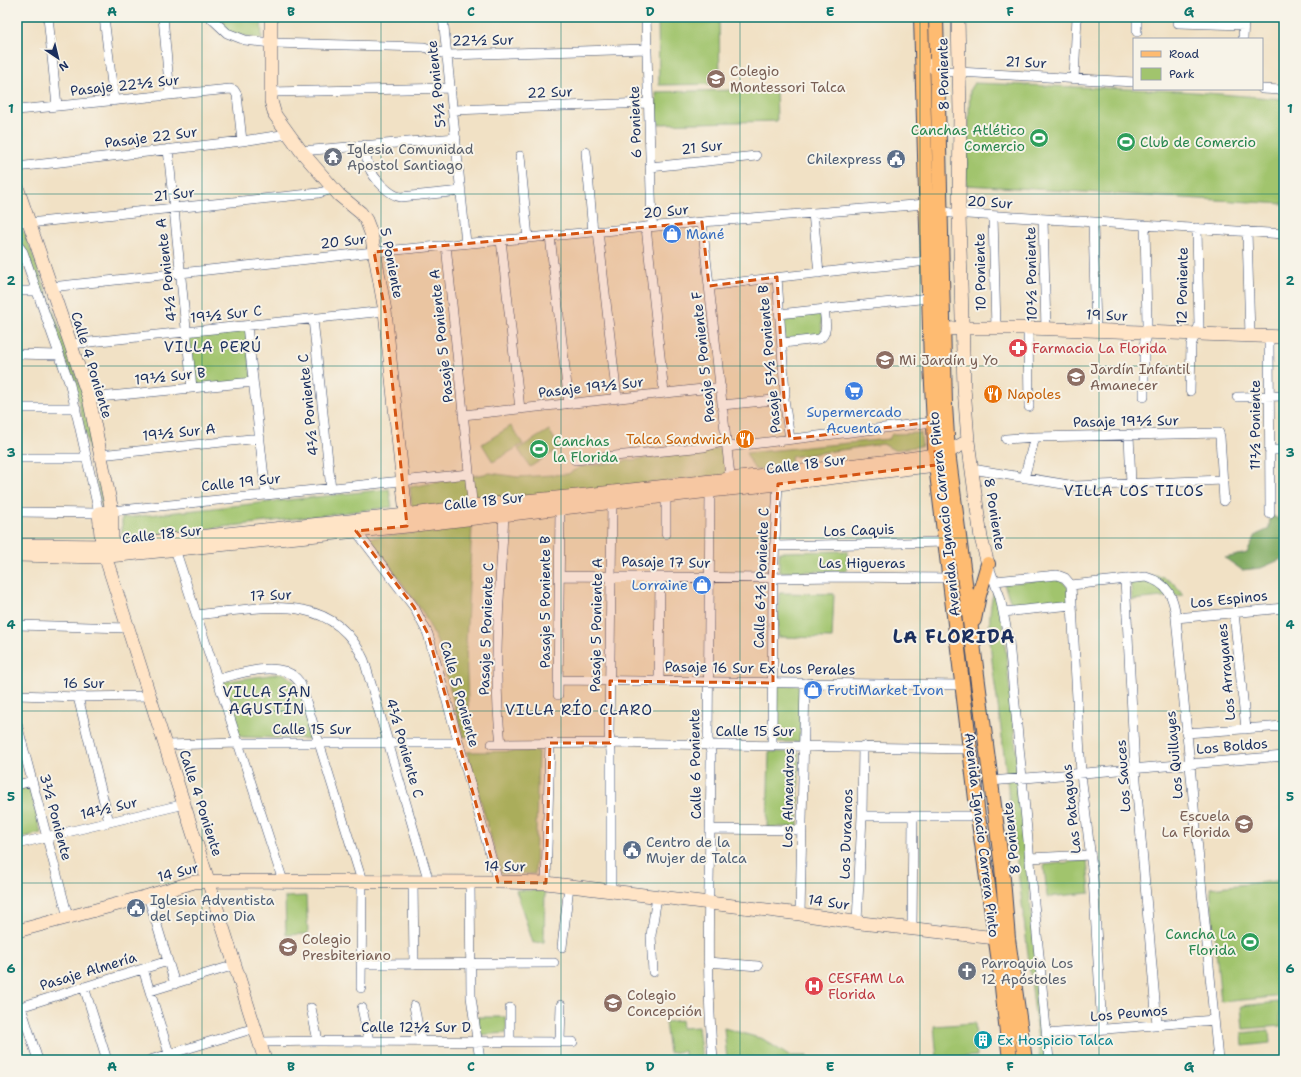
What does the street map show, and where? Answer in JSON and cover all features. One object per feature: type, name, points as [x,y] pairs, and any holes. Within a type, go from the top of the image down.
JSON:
[{"type":"main road","name":"Avenida Ignacio Carrera Pinto","points":[[922,17],[929,298],[936,329],[945,542],[978,816],[1024,1060]]},
{"type":"main road","name":"Avenida Ignacio Carrera Pinto","points":[[936,17],[940,211],[933,422],[942,455],[972,638],[1002,866],[1002,939],[1010,1060]]},
{"type":"main road","points":[[972,638],[977,602],[988,564]]},
{"type":"street","points":[[48,17],[57,106]]},
{"type":"street","points":[[104,17],[114,100]]},
{"type":"street","points":[[163,17],[170,95]]},
{"type":"street","name":"22½ Sur","points":[[210,17],[227,33],[236,37],[245,40],[271,43],[424,47],[448,55],[647,49]]},
{"type":"street","name":"5 Poniente","points":[[271,17],[271,92],[273,110],[277,119],[301,151],[333,189],[347,203],[361,213],[366,220],[371,233],[384,311],[406,521]]},
{"type":"street","name":"5½ Poniente","points":[[443,17],[466,243]]},
{"type":"street","name":"6 Poniente","points":[[646,17],[650,167],[649,226],[664,393]]},
{"type":"street","name":"8 Poniente","points":[[958,17],[960,119],[959,214],[964,387],[968,441],[981,538],[988,564],[995,581],[1003,612],[1008,642],[1049,1060]]},
{"type":"street","points":[[1074,79],[1077,17]]},
{"type":"street","points":[[1137,17],[1137,32]]},
{"type":"street","points":[[1178,23],[1244,21],[1243,38]]},
{"type":"street","points":[[922,58],[937,71]]},
{"type":"street","name":"21 Sur","points":[[937,71],[1133,82]]},
{"type":"street","points":[[271,92],[451,88]]},
{"type":"street","points":[[1263,89],[1284,90]]},
{"type":"street","name":"Pasaje 22½ Sur","points":[[17,110],[234,90],[238,98],[242,141]]},
{"type":"street","name":"22 Sur","points":[[453,110],[648,103]]},
{"type":"street","name":"Pasaje 22 Sur","points":[[17,167],[242,141],[288,134]]},
{"type":"street","points":[[301,151],[456,138]]},
{"type":"street","points":[[365,145],[370,171],[393,195],[401,197],[461,191]]},
{"type":"street","name":"4½ Poniente A","points":[[168,149],[192,388]]},
{"type":"street","points":[[586,152],[617,398]]},
{"type":"street","points":[[520,156],[528,238]]},
{"type":"street","name":"21 Sur","points":[[650,167],[756,156]]},
{"type":"street","name":"Calle 4 Poniente","points":[[17,186],[23,222],[51,286],[89,398],[112,511],[106,550]]},
{"type":"street","name":"21 Sur","points":[[23,222],[174,208],[319,192],[333,189]]},
{"type":"street","name":"20 Sur","points":[[51,286],[466,243],[649,226],[926,204],[940,211],[959,214],[1284,234]]},
{"type":"street","points":[[813,213],[819,273]]},
{"type":"street","name":"10 Poniente","points":[[993,216],[996,328]]},
{"type":"street","name":"10½ Poniente","points":[[1043,219],[1046,329]]},
{"type":"street","name":"Pasaje 5 Poniente F","points":[[702,222],[731,484]]},
{"type":"street","points":[[1093,222],[1096,330]]},
{"type":"street","points":[[1144,397],[1144,347],[1147,325],[1145,225]]},
{"type":"street","name":"12 Poniente","points":[[1190,391],[1191,345],[1199,326],[1197,228]]},
{"type":"street","points":[[1247,231],[1250,336]]},
{"type":"street","points":[[550,236],[569,404]]},
{"type":"street","points":[[502,240],[520,409]]},
{"type":"street","name":"Calle 4 Poniente","points":[[18,245],[23,252],[58,355],[70,385],[106,550],[128,628],[265,1060]]},
{"type":"street","name":"Pasaje 5 Poniente A","points":[[446,245],[473,512]]},
{"type":"street","points":[[709,286],[777,277],[928,261]]},
{"type":"street","name":"Pasaje 5½ Poniente B","points":[[777,277],[785,393],[784,399],[790,439]]},
{"type":"street","points":[[17,291],[37,291]]},
{"type":"street","points":[[779,314],[929,298]]},
{"type":"street","points":[[782,343],[819,339],[823,337],[826,332],[824,309]]},
{"type":"street","name":"19½ Sur C","points":[[71,344],[384,311]]},
{"type":"street","name":"4½ Poniente C","points":[[313,319],[331,489]]},
{"type":"street","points":[[247,326],[266,495]]},
{"type":"street","points":[[1028,328],[1029,407]]},
{"type":"street","name":"19 Sur","points":[[936,329],[1028,328],[1284,338]]},
{"type":"street","name":"11½ Poniente","points":[[1269,337],[1270,514]]},
{"type":"street","points":[[17,354],[58,355]]},
{"type":"street","name":"19½ Sur B","points":[[89,398],[254,382]]},
{"type":"street","name":"Pasaje 19½ Sur","points":[[463,415],[721,387]]},
{"type":"street","points":[[1237,397],[1284,396]]},
{"type":"street","points":[[722,405],[784,399]]},
{"type":"street","points":[[17,408],[76,408]]},
{"type":"street","points":[[575,460],[790,439],[933,422]]},
{"type":"street","name":"Pasaje 19½ Sur","points":[[1006,439],[1129,434],[1219,433],[1223,480]]},
{"type":"street","points":[[1129,434],[1131,485]]},
{"type":"street","points":[[1024,478],[1035,437]]},
{"type":"street","name":"19½ Sur A","points":[[100,454],[260,438]]},
{"type":"street","points":[[942,455],[968,441]]},
{"type":"street","points":[[1269,450],[1284,450]]},
{"type":"street","name":"Calle 18 Sur","points":[[17,555],[106,550],[406,521],[473,512],[731,484],[942,455]]},
{"type":"street","name":"Calle 18 Sur","points":[[473,512],[504,515],[710,491],[731,484],[778,484],[942,455]]},
{"type":"street","points":[[17,458],[86,458]]},
{"type":"street","points":[[972,469],[1075,486],[1131,485],[1223,480],[1224,502]]},
{"type":"street","name":"Calle 19 Sur","points":[[17,512],[99,513],[469,474]]},
{"type":"street","name":"Calle 6½ Poniente C","points":[[772,745],[773,578],[778,484]]},
{"type":"street","name":"Calle 6 Poniente","points":[[710,491],[708,681],[709,745],[711,753],[711,829],[708,962],[710,1029],[713,1060]]},
{"type":"street","points":[[666,497],[666,534]]},
{"type":"street","name":"Pasaje 5 Poniente A","points":[[611,891],[610,681],[612,503]]},
{"type":"street","name":"Pasaje 5 Poniente B","points":[[558,695],[560,509]]},
{"type":"street","name":"Pasaje 5 Poniente C","points":[[496,744],[496,675],[504,515]]},
{"type":"street","name":"Calle 18 Sur","points":[[17,544],[106,550],[175,549],[356,531],[406,521]]},
{"type":"street","name":"Calle 5 Poniente","points":[[356,531],[411,604],[423,623],[432,646],[498,882]]},
{"type":"street","name":"Los Caquis","points":[[774,546],[945,542]]},
{"type":"street","points":[[175,549],[283,881]]},
{"type":"street","points":[[995,581],[1057,575],[1065,578],[1070,585],[1125,579]]},
{"type":"street","name":"Pasaje 17 Sur","points":[[559,576],[773,578]]},
{"type":"street","name":"Las Higueras","points":[[773,578],[839,576],[950,578]]},
{"type":"street","points":[[660,577],[660,681]]},
{"type":"street","name":"Los Quillayes","points":[[1125,579],[1146,577],[1161,583],[1167,589],[1171,597],[1176,618],[1218,1060]]},
{"type":"street","name":"Los Sauces","points":[[1125,579],[1136,769],[1157,1024]]},
{"type":"street","name":"Las Pataguas","points":[[1070,585],[1081,774],[1093,877],[1102,1029]]},
{"type":"street","points":[[1003,612],[1072,605]]},
{"type":"street","name":"17 Sur","points":[[196,615],[271,607],[291,607],[315,613],[342,629]]},
{"type":"street","name":"Los Espinos","points":[[1176,618],[1284,608]]},
{"type":"street","name":"Los Arrayanes","points":[[1234,613],[1246,729]]},
{"type":"street","points":[[17,625],[128,628]]},
{"type":"street","name":"4½ Poniente C","points":[[342,629],[356,646],[364,660],[429,882]]},
{"type":"street","points":[[218,678],[254,670],[278,669],[296,677],[302,685],[362,881],[361,988]]},
{"type":"street","name":"Pasaje 16 Sur Ex Los Perales","points":[[558,680],[962,685]]},
{"type":"street","name":"Los Almendros","points":[[800,914],[804,683]]},
{"type":"street","name":"16 Sur","points":[[17,695],[78,697],[150,696]]},
{"type":"street","points":[[78,697],[109,822]]},
{"type":"street","name":"3½ Poniente","points":[[17,724],[68,917]]},
{"type":"street","name":"Los Boldos","points":[[1186,733],[1284,726]]},
{"type":"street","name":"Calle 15 Sur","points":[[166,746],[239,743],[459,743]]},
{"type":"street","points":[[546,883],[550,743]]},
{"type":"street","name":"Calle 15 Sur","points":[[496,744],[610,743],[803,745],[970,749]]},
{"type":"street","name":"Los Duraznos","points":[[857,922],[862,816],[863,746]]},
{"type":"street","name":"Los Boldos","points":[[991,781],[1284,756]]},
{"type":"street","points":[[17,785],[32,781]]},
{"type":"street","name":"14½ Sur","points":[[17,844],[184,804]]},
{"type":"street","points":[[862,816],[978,816]]},
{"type":"street","points":[[912,928],[913,816]]},
{"type":"street","points":[[711,829],[801,830]]},
{"type":"street","points":[[1029,858],[1090,855]]},
{"type":"street","name":"14 Sur","points":[[17,931],[148,896],[194,882],[498,882],[546,883],[1002,939]]},
{"type":"street","points":[[413,882],[414,964]]},
{"type":"street","points":[[470,882],[471,1004],[480,1060]]},
{"type":"street","points":[[562,947],[569,886]]},
{"type":"street","points":[[148,896],[175,984]]},
{"type":"street","points":[[653,972],[651,935],[657,897]]},
{"type":"street","name":"Pasaje Almería","points":[[19,1007],[168,961]]},
{"type":"street","points":[[708,962],[758,966]]},
{"type":"street","points":[[361,964],[470,965],[554,963]]},
{"type":"street","points":[[150,991],[235,965]]},
{"type":"street","points":[[143,969],[170,1057]]},
{"type":"street","points":[[84,987],[107,1060]]},
{"type":"street","points":[[560,1005],[560,1042]]},
{"type":"street","points":[[414,1006],[421,1041]]},
{"type":"street","points":[[19,1007],[38,1060]]},
{"type":"street","points":[[311,1008],[318,1041]]},
{"type":"street","points":[[362,1008],[369,1041]]},
{"type":"street","points":[[510,1008],[510,1041]]},
{"type":"street","name":"Los Peumos","points":[[1046,1034],[1214,1020]]},
{"type":"street","points":[[150,1060],[170,1057],[255,1028]]},
{"type":"street","name":"Calle 12½ Sur D","points":[[260,1042],[573,1042]]},
{"type":"highlighted area","points":[[702,222],[709,286],[777,277],[784,399],[790,439],[933,422],[936,465],[778,484],[773,578],[773,683],[610,681],[610,743],[550,743],[546,883],[498,882],[428,634],[414,607],[356,531],[407,526],[385,311],[374,252]]},
{"type":"green space","points":[[658,17],[719,17],[720,84],[659,85]]},
{"type":"green space","points":[[261,18],[262,39],[228,33],[216,19]]},
{"type":"green space","name":"Club de Comercio","points":[[974,83],[1181,91],[1284,99],[1284,204],[966,185],[970,89]]},
{"type":"green space","points":[[776,89],[777,121],[657,124],[656,92]]},
{"type":"green space","points":[[17,227],[21,228],[25,233],[85,399],[107,507],[102,507],[78,399],[69,369],[25,248],[17,239]]},
{"type":"green space","points":[[821,314],[822,333],[819,336],[785,340],[781,319],[785,317]]},
{"type":"green space","points":[[246,329],[252,382],[193,388],[188,335]]},
{"type":"green space","name":"Canchas la Florida","points":[[511,426],[523,444],[493,462],[482,444]]},
{"type":"green space","name":"Canchas la Florida","points":[[549,430],[560,448],[530,467],[518,449]]},
{"type":"green space","points":[[921,433],[922,446],[894,450],[883,444],[791,457],[792,465],[755,470],[746,453],[889,439],[892,434]]},
{"type":"green space","points":[[723,448],[726,475],[412,509],[410,487],[490,473],[518,477],[568,474],[580,467]]},
{"type":"green space","points":[[389,489],[392,507],[122,539],[122,518]]},
{"type":"green space","points":[[1270,515],[1279,519],[1284,517],[1284,558],[1261,568],[1242,570],[1225,558],[1247,553],[1256,535],[1269,529]]},
{"type":"green space","points":[[472,526],[466,644],[469,736],[463,737],[439,646],[424,614],[370,538]]},
{"type":"green space","points":[[847,551],[847,571],[779,572],[779,552]]},
{"type":"green space","points":[[1157,576],[1172,582],[1183,595],[1132,600],[1130,577]]},
{"type":"green space","points":[[1060,578],[1069,589],[1069,603],[1012,606],[1004,584]]},
{"type":"green space","points":[[994,592],[1002,615],[1019,777],[1045,1060],[1040,1060],[991,655],[990,620]]},
{"type":"green space","points":[[779,593],[834,594],[832,638],[778,637]]},
{"type":"green space","points":[[283,673],[297,683],[316,739],[239,736],[221,682]]},
{"type":"green space","points":[[775,685],[801,685],[800,742],[774,742]]},
{"type":"green space","points":[[538,751],[535,874],[501,873],[467,752]]},
{"type":"green space","points":[[769,752],[799,752],[798,827],[767,827]]},
{"type":"green space","points":[[29,786],[41,833],[17,839],[17,788]]},
{"type":"green space","points":[[1087,860],[1090,893],[1047,897],[1044,865]]},
{"type":"green space","name":"Cancha La Florida","points":[[1284,880],[1284,996],[1221,1002],[1210,888]]},
{"type":"green space","points":[[516,890],[545,891],[544,942],[533,943]]},
{"type":"green space","points":[[306,896],[308,934],[286,935],[285,897]]},
{"type":"green space","points":[[1279,1002],[1281,1026],[1243,1029],[1241,1006]]},
{"type":"green space","points":[[478,1017],[506,1017],[507,1033],[480,1035]]},
{"type":"green space","points":[[681,1020],[682,1028],[698,1027],[702,1057],[684,1059],[684,1051],[669,1053],[665,1022]]},
{"type":"green space","points":[[975,1023],[977,1056],[937,1059],[934,1026]]},
{"type":"green space","points":[[724,1028],[763,1039],[789,1056],[807,1056],[807,1060],[727,1060]]},
{"type":"green space","points":[[1269,1030],[1270,1043],[1243,1046],[1242,1033]]},
{"type":"waterway","points":[[17,236],[22,240]]},
{"type":"place","name":"Colegio Montessori Talca","points":[[716,79]]},
{"type":"place","name":"Canchas Atlético Comercio","points":[[1039,138]]},
{"type":"place","name":"Club de Comercio","points":[[1126,142]]},
{"type":"place","name":"Iglesia Comunidad Apostol Santiago","points":[[333,157]]},
{"type":"place","name":"Chilexpress","points":[[896,159]]},
{"type":"place","name":"Mané","points":[[672,234]]},
{"type":"place","name":"Farmacia La Florida","points":[[1018,348]]},
{"type":"place","name":"Mi Jardín y Yo","points":[[885,360]]},
{"type":"place","name":"Jardín Infantil Amanecer","points":[[1076,377]]},
{"type":"place","name":"Supermercado Acuenta","points":[[854,391]]},
{"type":"place","name":"Napoles","points":[[993,394]]},
{"type":"place","name":"Talca Sandwich","points":[[745,439]]},
{"type":"place","name":"Canchas la Florida","points":[[539,449]]},
{"type":"place","name":"Lorraine","points":[[702,585]]},
{"type":"place","name":"FrutiMarket Ivon","points":[[813,690]]},
{"type":"place","name":"Escuela La Florida","points":[[1244,824]]},
{"type":"place","name":"Centro de la Mujer de Talca","points":[[632,850]]},
{"type":"place","name":"Iglesia Adventista del Septimo Dia","points":[[136,908]]},
{"type":"place","name":"Cancha La Florida","points":[[1250,942]]},
{"type":"place","name":"Colegio Presbiteriano","points":[[288,947]]},
{"type":"place","name":"Parroquia Los 12 Apóstoles","points":[[967,971]]},
{"type":"place","name":"CESFAM La Florida","points":[[814,986]]},
{"type":"place","name":"Colegio Concepción","points":[[613,1003]]},
{"type":"place","name":"Ex Hospicio Talca","points":[[983,1040]]},
{"type":"district","name":"VILLA PERÚ","points":[[213,347]]},
{"type":"district","name":"VILLA LOS TILOS","points":[[1134,491]]},
{"type":"district","name":"LA FLORIDA","points":[[954,637]]},
{"type":"district","name":"VILLA SAN AGUSTÍN","points":[[267,700]]},
{"type":"district","name":"VILLA RÍO CLARO","points":[[579,710]]}]
